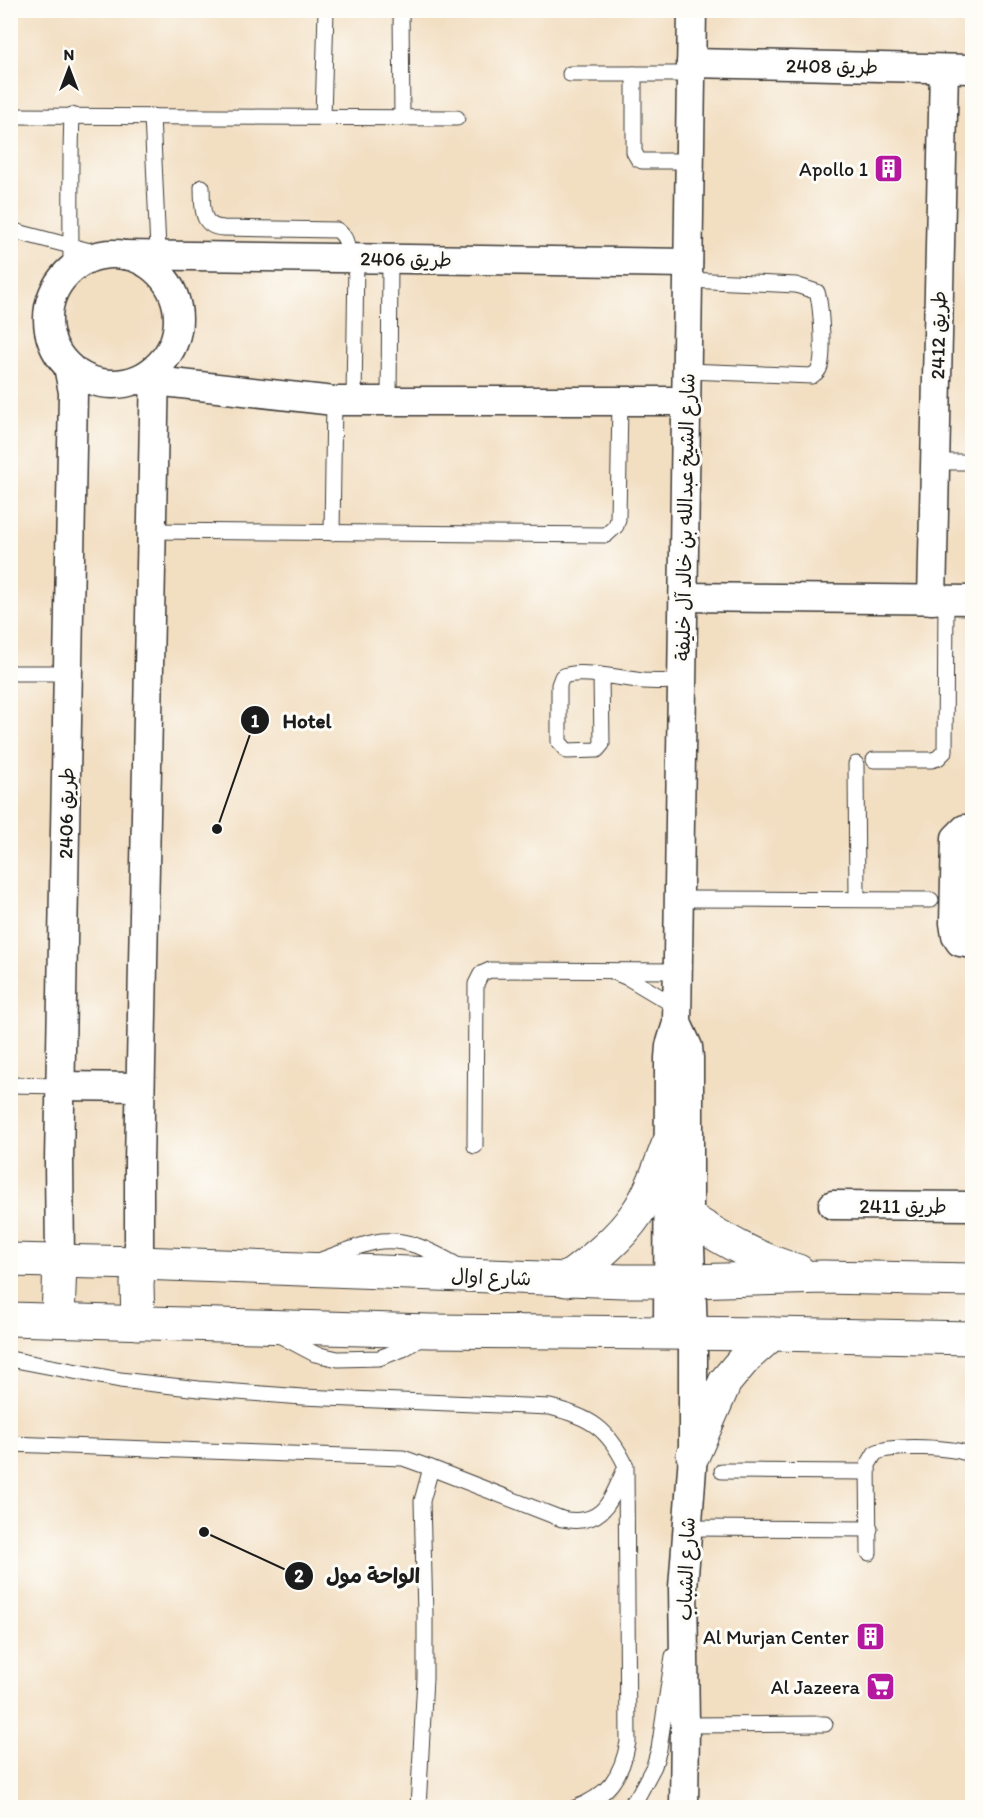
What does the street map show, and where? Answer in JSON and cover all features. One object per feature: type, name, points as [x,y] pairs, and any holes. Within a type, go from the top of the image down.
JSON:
[{"type":"main road","points":[[566,1280],[607,1247],[637,1213],[649,1194],[668,1145]]},
{"type":"main road","points":[[689,1218],[743,1250],[778,1264],[823,1277]]},
{"type":"main road","name":"شارع اوال","points":[[10,1260],[566,1280],[680,1281],[823,1277],[972,1280]]},
{"type":"main road","points":[[58,1320],[60,1261]]},
{"type":"main road","points":[[138,1323],[139,1263]]},
{"type":"main road","points":[[10,1319],[430,1331],[972,1338]]},
{"type":"main road","points":[[693,1455],[724,1382],[746,1357],[772,1334]]},
{"type":"street","name":"شارع الشيخ عبدالله بن خالد آل خليفة","points":[[681,1333],[680,1281],[668,1145],[669,1052],[678,1015],[692,10]]},
{"type":"street","name":"طريق 2408","points":[[691,68],[972,69]]},
{"type":"street","name":"طريق 2412","points":[[944,69],[935,462],[950,600]]},
{"type":"street","name":"طريق 2406","points":[[158,264],[280,243],[352,258],[688,272]]},
{"type":"street","points":[[139,1263],[140,1087],[151,531],[148,376],[168,355],[175,339],[178,321],[176,303],[158,264],[114,255],[87,260],[71,258],[49,306],[49,328],[55,349],[68,366],[82,377],[100,383],[118,384],[148,376],[344,400],[686,402]]},
{"type":"street","name":"طريق 2406","points":[[60,1261],[59,1161],[73,392],[68,366]]},
{"type":"street","points":[[684,597],[950,600]]},
{"type":"street","points":[[972,829],[965,829],[956,838],[954,923],[956,936],[960,942],[972,945]]},
{"type":"street","name":"شارع الشيخ عبدالله بن خالد آل خليفة","points":[[678,1015],[689,1058],[689,1218],[680,1281]]},
{"type":"street","points":[[61,1086],[140,1087]]},
{"type":"street","name":"طريق 2411","points":[[833,1205],[972,1206]]},
{"type":"street","name":"شارع الشباب","points":[[681,1333],[693,1455],[683,1588],[685,1806]]},
{"type":"lane","points":[[323,117],[326,10]]},
{"type":"lane","points":[[401,10],[402,118]]},
{"type":"lane","points":[[570,74],[634,74],[691,68]]},
{"type":"lane","points":[[634,74],[635,156],[642,161],[690,161]]},
{"type":"lane","points":[[10,230],[71,258],[72,115]]},
{"type":"lane","points":[[10,116],[457,118]]},
{"type":"lane","points":[[152,116],[158,264]]},
{"type":"lane","points":[[202,187],[204,216],[213,226],[280,243]]},
{"type":"lane","points":[[332,533],[344,400],[352,258]]},
{"type":"lane","points":[[389,400],[390,258]]},
{"type":"lane","points":[[687,371],[812,376],[819,371],[821,358],[818,292],[796,285],[688,272]]},
{"type":"lane","points":[[151,531],[606,535],[616,526],[618,519],[620,402]]},
{"type":"lane","points":[[935,462],[972,462]]},
{"type":"lane","points":[[874,760],[932,760],[945,751],[950,600]]},
{"type":"lane","points":[[10,673],[68,673]]},
{"type":"lane","points":[[601,675],[602,744],[597,750],[592,751],[567,751],[558,742],[560,681],[566,675],[601,675],[646,681],[682,681]]},
{"type":"lane","points":[[856,764],[857,900]]},
{"type":"lane","points":[[679,900],[931,900]]},
{"type":"lane","points":[[475,1146],[476,984],[482,974],[490,970],[678,971]]},
{"type":"lane","points":[[611,971],[630,979],[678,1015]]},
{"type":"lane","points":[[10,1085],[61,1086]]},
{"type":"lane","points":[[10,1359],[120,1380],[199,1389],[302,1397],[550,1407],[573,1413],[599,1428],[611,1440],[626,1466],[628,1742],[625,1760],[607,1790],[575,1808]]},
{"type":"lane","points":[[10,1444],[403,1458],[562,1519],[575,1521],[588,1519],[609,1504],[626,1466]]},
{"type":"lane","points":[[869,1553],[868,1465],[875,1453],[888,1449],[950,1449],[972,1455]]},
{"type":"lane","points":[[418,1808],[425,1678],[422,1501],[431,1468]]},
{"type":"lane","points":[[722,1471],[868,1472]]},
{"type":"lane","points":[[687,1528],[870,1529]]},
{"type":"lane","points":[[627,1808],[647,1782],[657,1758],[683,1588]]},
{"type":"lane","points":[[686,1725],[825,1724]]},
{"type":"place","name":"Apollo 1","points":[[889,169]]},
{"type":"place","name":"Hotel","points":[[217,829]]},
{"type":"place","name":"الواحة مول","points":[[204,1532]]},
{"type":"place","name":"Al Murjan Center","points":[[870,1637]]},
{"type":"place","name":"Al Jazeera","points":[[881,1687]]}]
